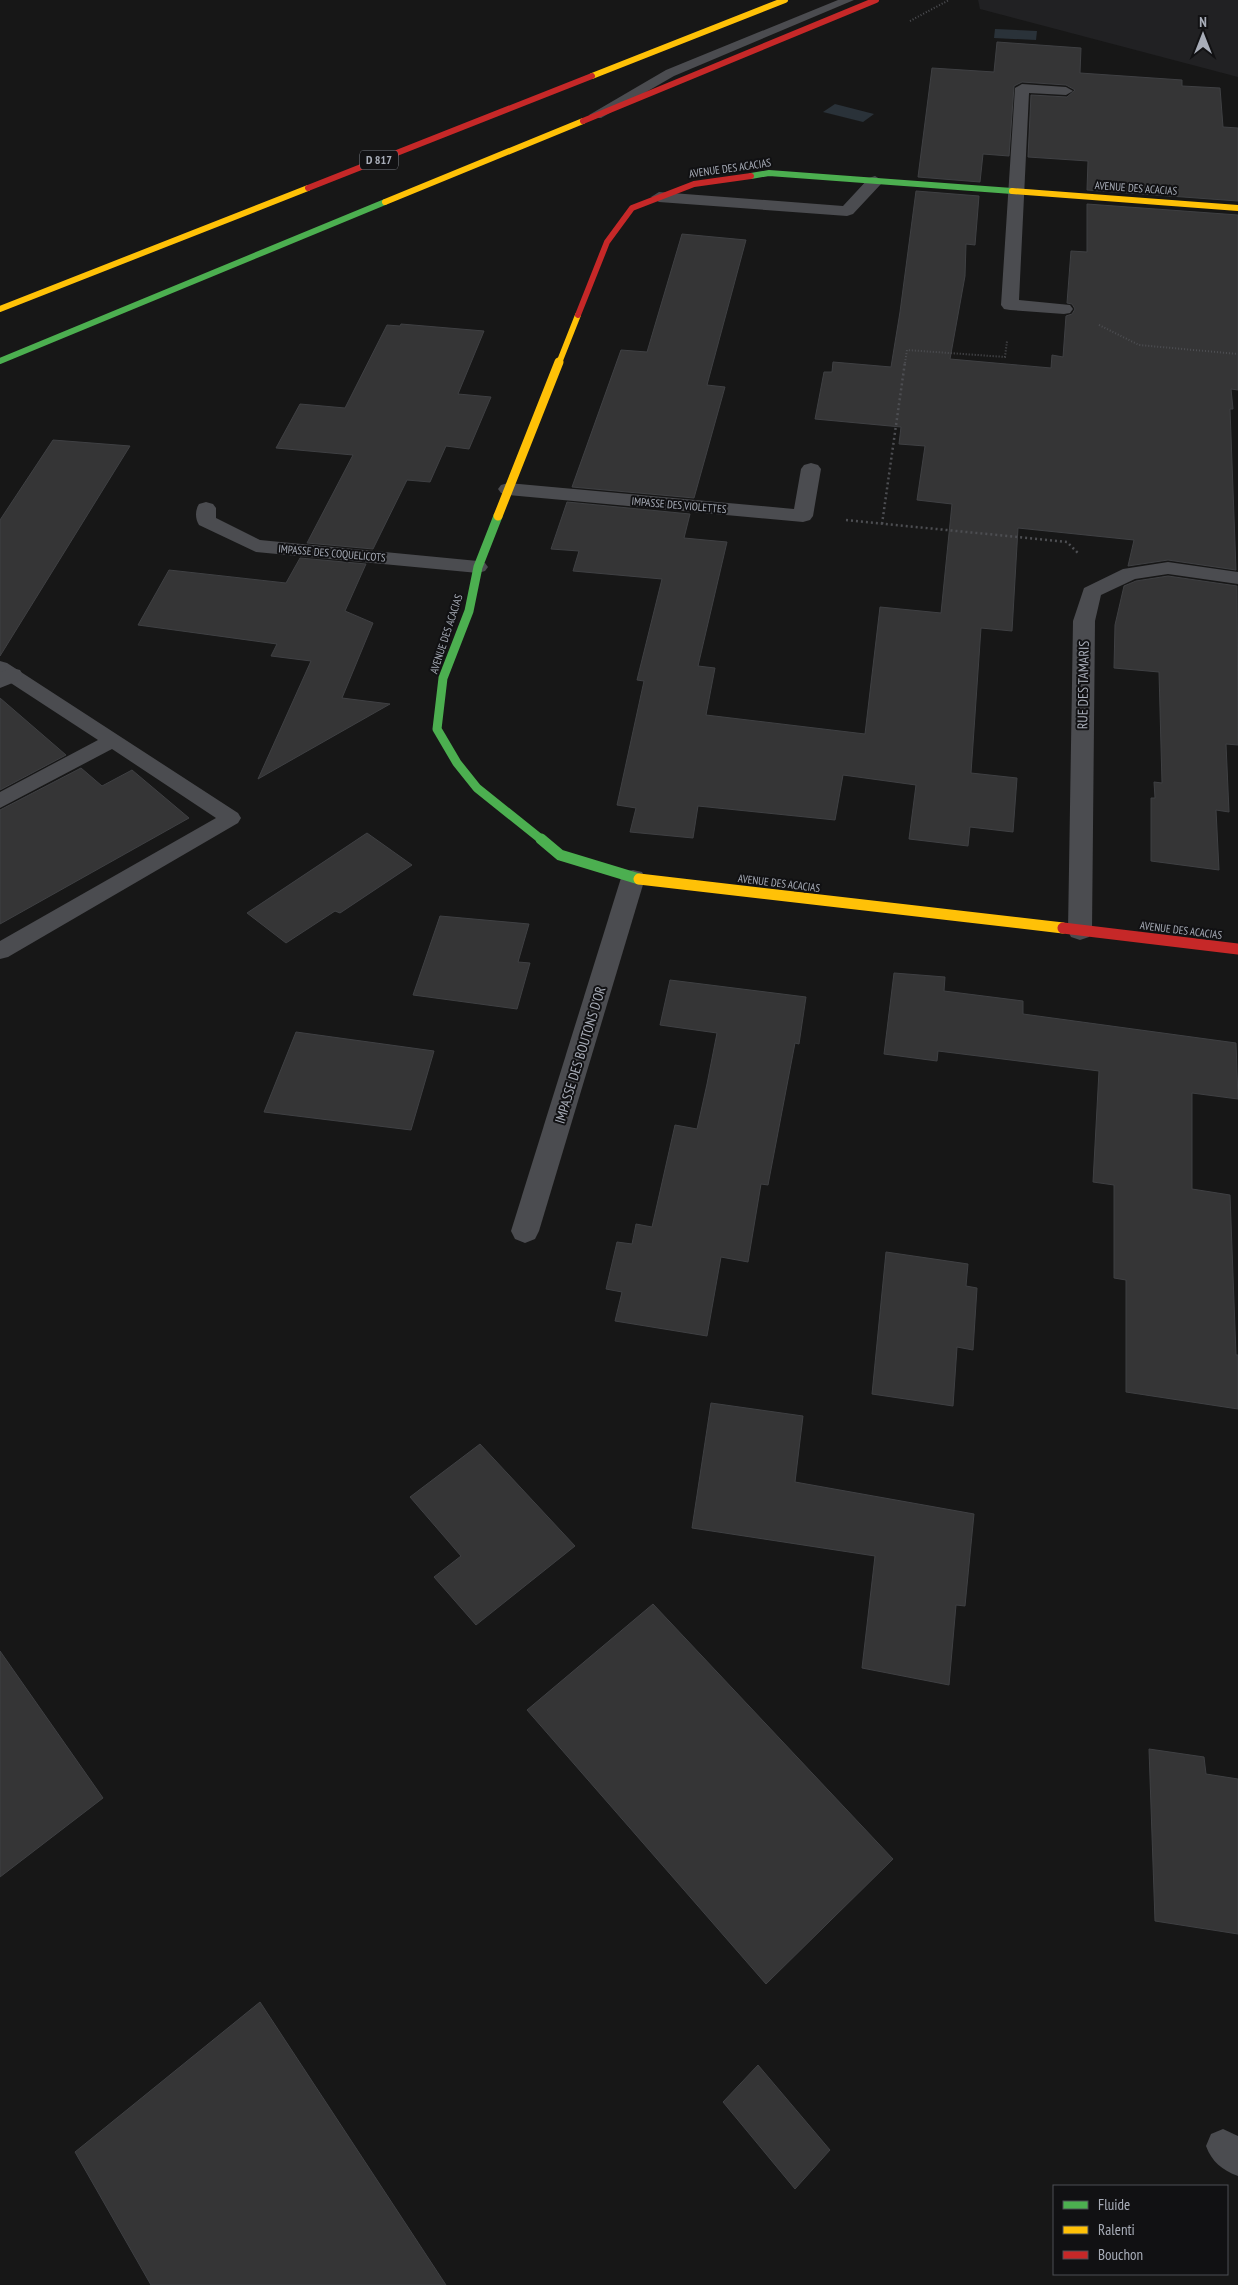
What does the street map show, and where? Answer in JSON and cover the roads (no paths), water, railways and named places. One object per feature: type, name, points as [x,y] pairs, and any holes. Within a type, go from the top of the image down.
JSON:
[{"type":"main road","name":"D 817","points":[[0,310],[785,0]]},
{"type":"main road","points":[[0,361],[876,0]]},
{"type":"main road","name":"AVENUE DES ACACIAS","points":[[1238,208],[769,173],[694,184],[632,208],[607,242],[478,567],[469,611],[444,678],[437,730],[457,763],[477,788],[515,816],[560,855],[633,878],[1238,949]]},
{"type":"street","points":[[1064,309],[1010,305],[1022,88],[1066,91]]},
{"type":"street","points":[[659,197],[847,211],[875,181]]},
{"type":"street","name":"IMPASSE DES VIOLETTES","points":[[508,489],[803,516],[811,470]]},
{"type":"street","name":"IMPASSE DES COQUELICOTS","points":[[206,508],[206,521],[256,546],[478,567]]},
{"type":"street","name":"RUE DES TAMARIS","points":[[1080,931],[1084,621],[1091,592],[1130,573],[1168,568],[1238,578]]},
{"type":"street","name":"IMPASSE DES BOUTONS D'OR","points":[[525,1231],[633,878]]},
{"type":"lane","points":[[588,119],[670,73],[848,0]]},
{"type":"lane","points":[[0,950],[231,818],[113,740],[4,674]]},
{"type":"lane","points":[[0,801],[113,740]]}]
